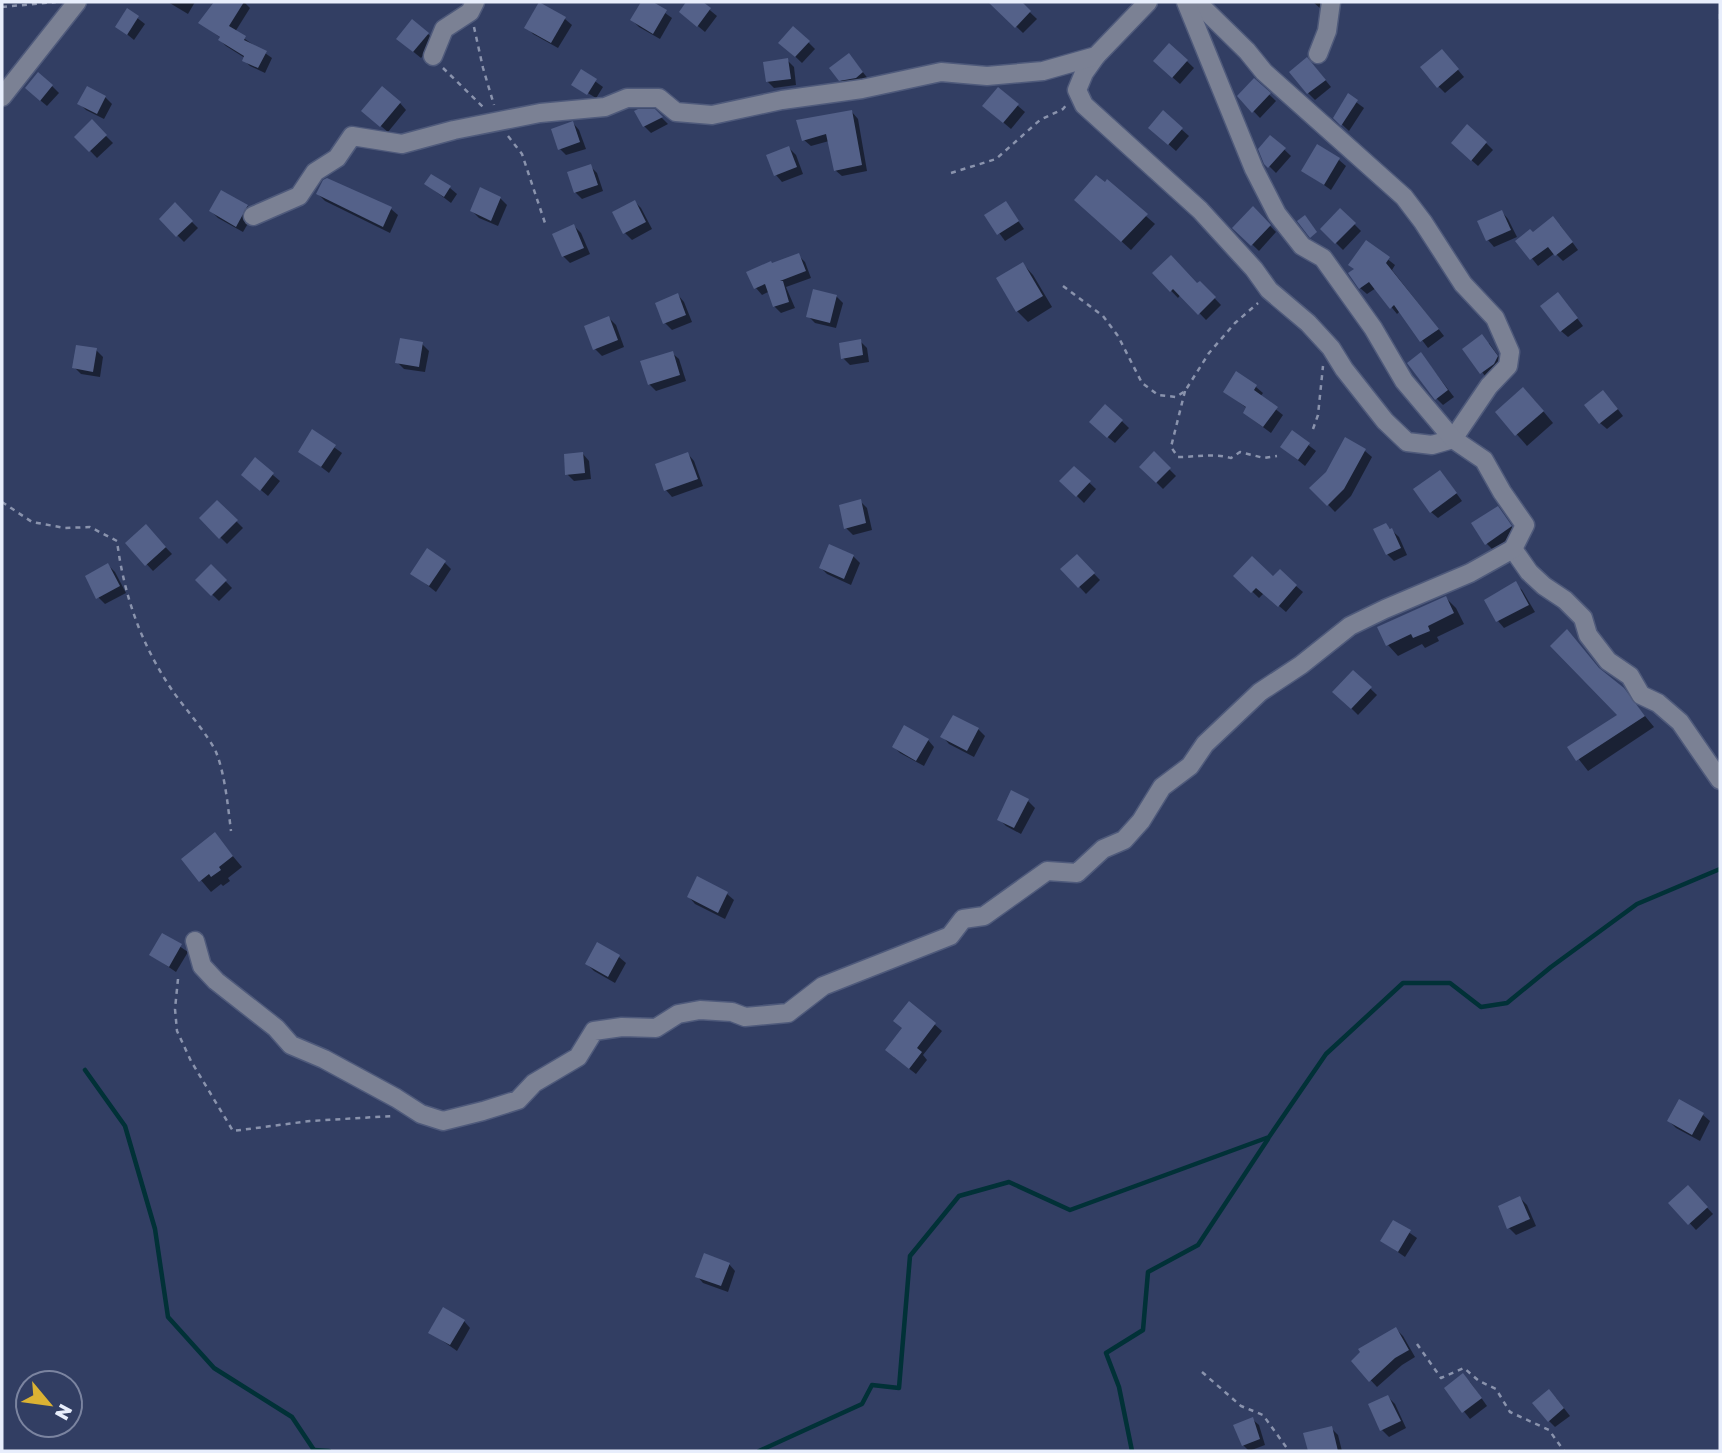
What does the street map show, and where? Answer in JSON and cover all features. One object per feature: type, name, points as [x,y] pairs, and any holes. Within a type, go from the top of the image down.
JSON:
[{"type":"street","points":[[2,97],[77,2]]},
{"type":"street","points":[[1148,2],[1096,56],[1084,73],[1077,90],[1084,105],[1200,210],[1254,269],[1269,290],[1308,323],[1331,348],[1385,421],[1407,442],[1432,445],[1453,439],[1489,386],[1508,366],[1510,352],[1495,318],[1463,284],[1404,197],[1265,72],[1197,2]]},
{"type":"street","points":[[195,941],[202,966],[216,981],[276,1028],[290,1045],[324,1059],[421,1114],[443,1121],[483,1111],[518,1100],[534,1083],[578,1057],[594,1031],[622,1027],[656,1028],[678,1014],[700,1010],[732,1012],[745,1017],[788,1013],[823,986],[950,936],[964,919],[984,916],[1047,871],[1077,873],[1103,849],[1124,840],[1141,821],[1161,787],[1190,766],[1205,744],[1260,692],[1301,665],[1350,626],[1471,573],[1513,549],[1525,525],[1484,460],[1453,439],[1404,381],[1373,327],[1323,258],[1302,246],[1277,214],[1254,169],[1186,2]]},
{"type":"street","points":[[1318,54],[1327,30],[1331,2]]},
{"type":"street","points":[[433,56],[444,29],[472,7]]},
{"type":"street","points":[[253,216],[299,196],[315,172],[337,158],[352,136],[402,144],[454,130],[540,113],[605,107],[627,98],[659,97],[676,112],[712,116],[782,100],[862,89],[940,72],[987,76],[1043,71],[1096,56]]},
{"type":"street","points":[[1513,549],[1529,572],[1583,618],[1588,635],[1608,661],[1630,676],[1642,695],[1658,703],[1680,722],[1720,780]]},
{"type":"path","points":[[2,8],[56,2]]},
{"type":"path","points":[[472,7],[497,122]]},
{"type":"path","points":[[1720,14],[1720,21]]},
{"type":"path","points":[[951,173],[996,159],[1040,120],[1063,109],[1077,90]]},
{"type":"path","points":[[1063,286],[1103,316],[1118,336],[1142,383],[1158,396],[1176,397],[1185,391]]},
{"type":"path","points":[[1269,290],[1209,353],[1185,391],[1171,447],[1178,457],[1211,454],[1231,458],[1240,452],[1264,458],[1277,456]]},
{"type":"path","points":[[1313,429],[1318,415],[1324,359],[1331,348]]},
{"type":"path","points":[[2,502],[32,522],[65,528],[90,527],[117,541],[122,578],[152,660],[215,750],[231,831]]},
{"type":"path","points":[[178,979],[175,1009],[177,1031],[191,1061],[233,1131],[310,1121],[421,1114]]},
{"type":"path","points":[[1418,1344],[1441,1378],[1464,1368],[1479,1381],[1496,1389],[1510,1412],[1549,1430],[1564,1451]]},
{"type":"path","points":[[1202,1372],[1241,1406],[1263,1415],[1289,1451]]},
{"type":"building","points":[[214,2],[244,2],[229,26],[246,36],[244,40],[267,51],[258,68],[242,61],[244,56],[218,40],[220,37],[198,23]]},
{"type":"building","points":[[539,2],[566,17],[551,43],[524,28]]},
{"type":"building","points":[[641,2],[653,2],[667,10],[653,34],[630,20]]},
{"type":"building","points":[[686,2],[703,2],[711,8],[697,27],[679,12]]},
{"type":"building","points":[[988,2],[1022,2],[1031,11],[1015,28]]},
{"type":"building","points":[[127,8],[139,16],[127,35],[115,27]]},
{"type":"building","points":[[412,19],[429,33],[413,52],[396,39]]},
{"type":"building","points":[[793,26],[810,41],[795,57],[778,43]]},
{"type":"building","points":[[1169,43],[1188,60],[1172,78],[1153,61]]},
{"type":"building","points":[[1442,49],[1459,69],[1437,88],[1420,67]]},
{"type":"building","points":[[849,53],[863,72],[856,78],[839,81],[829,68]]},
{"type":"building","points":[[1307,57],[1326,80],[1307,94],[1289,72]]},
{"type":"building","points":[[788,58],[791,79],[766,82],[763,62]]},
{"type":"building","points":[[581,69],[597,79],[587,95],[571,85]]},
{"type":"building","points":[[38,72],[53,85],[40,101],[25,88]]},
{"type":"building","points":[[1254,78],[1271,93],[1252,113],[1237,96]]},
{"type":"building","points":[[87,86],[106,96],[97,114],[77,104]]},
{"type":"building","points":[[382,86],[401,102],[380,127],[361,111]]},
{"type":"building","points":[[998,87],[1019,104],[1003,123],[982,106]]},
{"type":"building","points":[[1348,93],[1358,100],[1341,126],[1333,118]]},
{"type":"building","points":[[655,109],[663,117],[643,127],[634,111]]},
{"type":"building","points":[[852,110],[862,165],[834,171],[826,134],[802,141],[796,120]]},
{"type":"building","points":[[1163,110],[1183,128],[1168,145],[1148,128]]},
{"type":"building","points":[[92,119],[107,135],[89,152],[74,137]]},
{"type":"building","points":[[573,121],[580,142],[558,150],[551,129]]},
{"type":"building","points":[[1467,124],[1487,142],[1471,161],[1451,143]]},
{"type":"building","points":[[1270,135],[1286,148],[1268,168],[1258,149]]},
{"type":"building","points":[[1317,144],[1340,158],[1324,185],[1301,171]]},
{"type":"building","points":[[789,146],[797,167],[774,176],[766,155]]},
{"type":"building","points":[[591,164],[598,185],[574,193],[567,172]]},
{"type":"building","points":[[431,174],[451,186],[444,197],[424,184]]},
{"type":"building","points":[[1096,175],[1105,182],[1107,179],[1148,214],[1121,242],[1074,200]]},
{"type":"building","points":[[327,178],[392,207],[383,227],[316,194],[323,180]]},
{"type":"building","points":[[480,187],[501,197],[491,221],[470,211]]},
{"type":"building","points":[[221,190],[248,205],[236,227],[209,211]]},
{"type":"building","points":[[635,200],[646,222],[623,234],[612,212]]},
{"type":"building","points":[[1006,201],[1019,221],[997,235],[984,215]]},
{"type":"building","points":[[175,202],[193,221],[176,237],[159,219]]},
{"type":"building","points":[[1253,206],[1271,225],[1251,246],[1232,228]]},
{"type":"building","points":[[1340,208],[1356,223],[1335,244],[1320,229]]},
{"type":"building","points":[[1502,210],[1511,230],[1486,241],[1477,221]]},
{"type":"building","points":[[1305,215],[1317,232],[1310,238],[1297,221]]},
{"type":"building","points":[[1553,216],[1573,242],[1555,256],[1548,247],[1530,260],[1515,241],[1530,229],[1533,232]]},
{"type":"building","points":[[574,224],[584,248],[562,257],[552,234]]},
{"type":"building","points":[[1366,240],[1390,257],[1386,263],[1439,329],[1420,342],[1394,305],[1390,309],[1369,282],[1359,289],[1348,273],[1354,269],[1348,265]]},
{"type":"building","points":[[799,253],[806,271],[780,281],[783,281],[789,302],[773,307],[765,284],[754,289],[746,272]]},
{"type":"building","points":[[1171,255],[1197,283],[1200,281],[1216,297],[1198,315],[1173,289],[1170,292],[1152,273]]},
{"type":"building","points":[[1023,262],[1043,296],[1016,312],[996,278]]},
{"type":"building","points":[[813,289],[837,295],[830,323],[806,317]]},
{"type":"building","points":[[1558,292],[1578,318],[1560,332],[1540,306]]},
{"type":"building","points":[[678,293],[686,315],[663,324],[655,303]]},
{"type":"building","points":[[609,316],[618,340],[593,350],[584,326]]},
{"type":"building","points":[[1482,334],[1498,356],[1494,364],[1480,374],[1462,349]]},
{"type":"building","points":[[400,338],[423,342],[419,367],[395,363]]},
{"type":"building","points":[[861,339],[863,355],[841,359],[839,343]]},
{"type":"building","points":[[76,345],[97,348],[93,372],[72,368]]},
{"type":"building","points":[[673,351],[680,375],[648,385],[640,361]]},
{"type":"building","points":[[1421,352],[1448,390],[1435,400],[1407,363]]},
{"type":"building","points":[[1236,371],[1257,385],[1254,390],[1278,407],[1263,427],[1243,413],[1246,407],[1223,392]]},
{"type":"building","points":[[1523,387],[1544,411],[1515,436],[1495,412]]},
{"type":"building","points":[[1603,390],[1618,409],[1599,424],[1584,405]]},
{"type":"building","points":[[1105,404],[1123,420],[1107,438],[1089,422]]},
{"type":"building","points":[[312,429],[336,445],[321,467],[298,452]]},
{"type":"building","points":[[1292,430],[1310,443],[1298,460],[1280,447]]},
{"type":"building","points":[[1345,437],[1366,449],[1344,489],[1327,506],[1309,488],[1326,472]]},
{"type":"building","points":[[1154,451],[1171,468],[1156,483],[1139,467]]},
{"type":"building","points":[[583,452],[585,473],[565,475],[564,454]]},
{"type":"building","points":[[688,452],[698,479],[664,491],[655,464]]},
{"type":"building","points":[[255,457],[274,473],[260,491],[241,475]]},
{"type":"building","points":[[1074,466],[1091,481],[1076,497],[1059,481]]},
{"type":"building","points":[[1440,470],[1457,493],[1430,513],[1413,489]]},
{"type":"building","points":[[861,499],[866,523],[844,529],[839,505]]},
{"type":"building","points":[[217,500],[238,520],[219,539],[199,518]]},
{"type":"building","points":[[1498,506],[1512,526],[1485,545],[1471,523]]},
{"type":"building","points":[[1386,523],[1392,528],[1401,548],[1386,555],[1373,529]]},
{"type":"building","points":[[146,524],[166,547],[145,566],[125,543]]},
{"type":"building","points":[[829,544],[854,555],[844,579],[819,568]]},
{"type":"building","points":[[427,548],[446,561],[429,586],[410,574]]},
{"type":"building","points":[[1077,554],[1095,573],[1078,588],[1060,569]]},
{"type":"building","points":[[1252,556],[1273,576],[1280,569],[1297,585],[1278,607],[1256,588],[1251,593],[1233,576]]},
{"type":"building","points":[[108,563],[120,586],[96,599],[85,576]]},
{"type":"building","points":[[211,564],[227,580],[211,596],[195,580]]},
{"type":"building","points":[[1516,581],[1529,605],[1496,622],[1484,600]]},
{"type":"building","points":[[1446,596],[1454,613],[1428,626],[1430,631],[1413,638],[1411,634],[1386,646],[1377,627]]},
{"type":"building","points":[[1567,629],[1599,668],[1624,688],[1645,716],[1576,761],[1567,747],[1617,715],[1550,646]]},
{"type":"building","points":[[1353,670],[1372,687],[1351,709],[1332,692]]},
{"type":"building","points":[[953,715],[979,728],[967,751],[940,737]]},
{"type":"building","points":[[904,725],[929,739],[916,761],[892,747]]},
{"type":"building","points":[[1011,790],[1029,799],[1014,828],[997,820]]},
{"type":"building","points":[[215,832],[233,856],[219,867],[221,870],[211,877],[209,874],[199,882],[181,859]]},
{"type":"building","points":[[697,876],[728,892],[718,913],[687,897]]},
{"type":"building","points":[[162,933],[182,944],[169,967],[149,955]]},
{"type":"building","points":[[597,942],[620,955],[608,977],[585,964]]},
{"type":"building","points":[[909,1001],[936,1023],[917,1048],[922,1052],[909,1069],[885,1050],[902,1028],[893,1021]]},
{"type":"building","points":[[1679,1099],[1704,1113],[1692,1135],[1667,1121]]},
{"type":"building","points":[[1688,1185],[1708,1207],[1688,1225],[1668,1203]]},
{"type":"building","points":[[1520,1196],[1530,1219],[1507,1229],[1498,1206]]},
{"type":"building","points":[[1393,1220],[1411,1230],[1398,1252],[1380,1241]]},
{"type":"building","points":[[704,1253],[730,1263],[721,1286],[695,1277]]},
{"type":"building","points":[[443,1307],[465,1320],[450,1345],[428,1333]]},
{"type":"building","points":[[1396,1327],[1409,1350],[1395,1358],[1369,1382],[1351,1361],[1360,1352],[1358,1349]]},
{"type":"building","points":[[1463,1373],[1482,1398],[1462,1413],[1444,1388]]},
{"type":"building","points":[[1549,1389],[1564,1408],[1548,1422],[1532,1403]]},
{"type":"building","points":[[1388,1395],[1401,1421],[1380,1431],[1368,1404]]},
{"type":"building","points":[[1253,1417],[1260,1439],[1242,1446],[1233,1425]]},
{"type":"building","points":[[1332,1426],[1338,1451],[1308,1451],[1303,1433]]},
{"type":"waterway","points":[[759,1451],[862,1404],[872,1385],[899,1388],[910,1256],[959,1196],[1009,1182],[1070,1210],[1269,1137],[1326,1054],[1403,983],[1450,983],[1481,1007],[1507,1003],[1637,904],[1720,869]]},
{"type":"waterway","points":[[85,1070],[125,1126],[155,1229],[168,1317],[214,1368],[292,1417],[314,1450]]},
{"type":"waterway","points":[[1132,1451],[1119,1387],[1106,1353],[1143,1330],[1148,1272],[1198,1245],[1268,1139]]},
{"type":"waterway","points":[[314,1450],[329,1451]]}]
